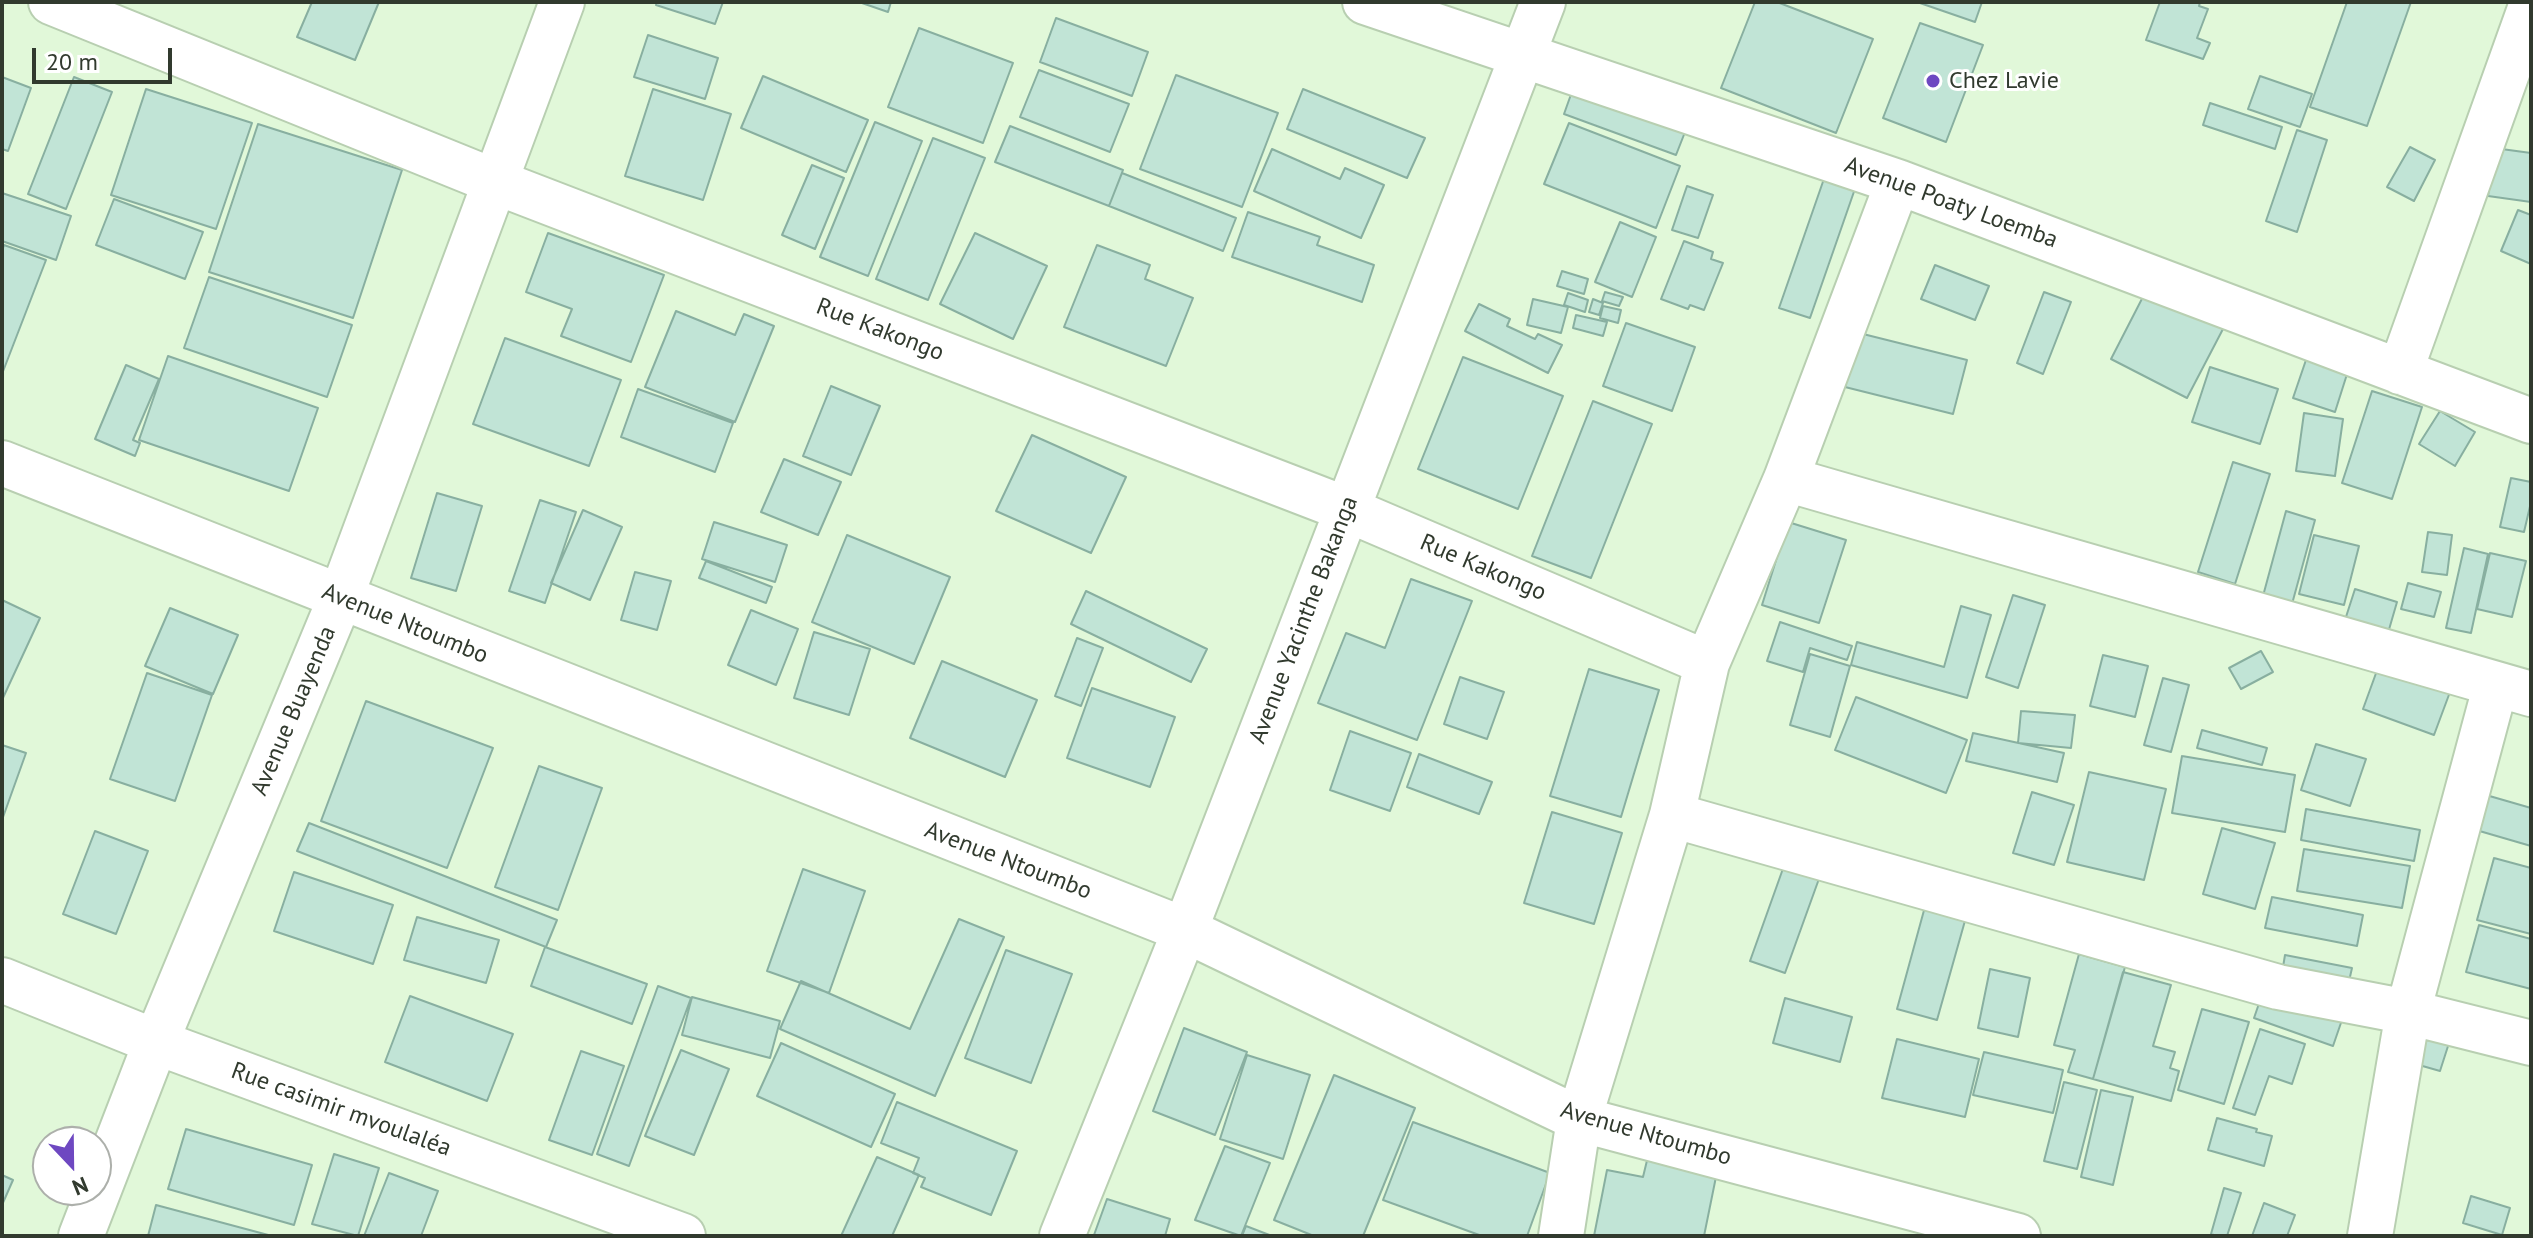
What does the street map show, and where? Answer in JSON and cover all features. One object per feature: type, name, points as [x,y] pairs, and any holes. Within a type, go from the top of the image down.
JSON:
[{"type":"street","name":"Rue Kakongo","points":[[51,2],[496,182],[1346,509],[1707,663]]},
{"type":"street","name":"Avenue Buayenda","points":[[81,1236],[156,1042],[340,599],[562,2]]},
{"type":"street","name":"Avenue Poaty Loemba","points":[[1365,2],[1898,182],[2531,421]]},
{"type":"street","name":"Avenue Yacinthe Bakanga","points":[[1062,1236],[1185,930],[1543,2]]},
{"type":"street","points":[[2400,372],[2531,6]]},
{"type":"street","points":[[1561,1236],[1579,1119],[1672,815],[1707,663],[1786,479],[1898,182]]},
{"type":"street","name":"Avenue Ntoumbo","points":[[2,463],[1185,930],[1579,1119],[2018,1236]]},
{"type":"street","points":[[1786,479],[2513,689],[2408,1012],[2370,1236]]},
{"type":"street","points":[[1672,815],[2278,987],[2408,1012],[2531,1043]]},
{"type":"street","name":"Rue casimir mvoulaléa","points":[[2,980],[156,1042],[683,1236]]},
{"type":"building","points":[[312,2],[379,2],[355,60],[297,37]]},
{"type":"building","points":[[657,2],[723,2],[715,24],[656,5]]},
{"type":"building","points":[[859,2],[891,2],[888,12]]},
{"type":"building","points":[[1755,2],[1777,2],[1873,39],[1836,133],[1721,88]]},
{"type":"building","points":[[1917,2],[1982,2],[1975,22]]},
{"type":"building","points":[[2160,2],[2200,2],[2199,6],[2208,9],[2197,38],[2210,43],[2203,59],[2146,40]]},
{"type":"building","points":[[2347,2],[2411,2],[2367,126],[2310,107]]},
{"type":"building","points":[[1056,18],[1148,52],[1132,96],[1040,62]]},
{"type":"building","name":"Chez Lavie","points":[[1920,23],[1983,45],[1946,142],[1883,118]]},
{"type":"building","points":[[919,28],[1013,63],[983,143],[888,107]]},
{"type":"building","points":[[648,35],[718,58],[705,99],[634,77]]},
{"type":"building","points":[[1039,70],[1129,104],[1110,152],[1020,117]]},
{"type":"building","points":[[1176,75],[1278,113],[1242,207],[1140,169]]},
{"type":"building","points":[[763,76],[868,120],[846,172],[741,128]]},
{"type":"building","points":[[2260,76],[2312,94],[2300,127],[2248,109]]},
{"type":"building","points":[[2,77],[31,88],[8,151],[2,149]]},
{"type":"building","points":[[74,77],[112,92],[66,209],[28,194]]},
{"type":"building","points":[[1574,86],[1687,127],[1676,155],[1564,114]]},
{"type":"building","points":[[146,89],[252,123],[216,229],[111,195]]},
{"type":"building","points":[[653,89],[731,114],[703,200],[625,176]]},
{"type":"building","points":[[1303,89],[1425,138],[1407,178],[1287,129]]},
{"type":"building","points":[[2210,103],[2282,127],[2275,149],[2203,125]]},
{"type":"building","points":[[875,122],[922,141],[868,276],[820,257]]},
{"type":"building","points":[[1569,123],[1680,166],[1656,228],[1544,184]]},
{"type":"building","points":[[258,124],[402,170],[353,318],[209,272]]},
{"type":"building","points":[[1010,126],[1123,170],[1109,206],[995,162]]},
{"type":"building","points":[[2297,130],[2327,140],[2297,232],[2266,221]]},
{"type":"building","points":[[933,138],[985,158],[928,300],[876,279]]},
{"type":"building","points":[[2410,147],[2435,160],[2414,201],[2387,187]]},
{"type":"building","points":[[2494,148],[2531,153],[2531,202],[2488,196]]},
{"type":"building","points":[[1272,149],[1340,179],[1345,168],[1384,185],[1361,238],[1254,191]]},
{"type":"building","points":[[812,165],[844,178],[815,249],[782,235]]},
{"type":"building","points":[[1122,173],[1236,218],[1223,251],[1109,206]]},
{"type":"building","points":[[1826,173],[1857,183],[1810,318],[1779,308]]},
{"type":"building","points":[[1687,186],[1713,195],[1698,238],[1672,230]]},
{"type":"building","points":[[2,193],[71,216],[56,260],[2,241]]},
{"type":"building","points":[[114,199],[203,232],[185,279],[96,245]]},
{"type":"building","points":[[2518,210],[2531,215],[2531,264],[2501,251]]},
{"type":"building","points":[[1248,212],[1320,237],[1317,245],[1374,265],[1362,302],[1232,257]]},
{"type":"building","points":[[1620,222],[1656,237],[1632,297],[1595,282]]},
{"type":"building","points":[[548,233],[664,275],[631,362],[561,336],[572,309],[526,292]]},
{"type":"building","points":[[975,233],[1047,266],[1013,339],[940,304]]},
{"type":"building","points":[[1684,241],[1713,252],[1711,259],[1723,263],[1704,310],[1690,305],[1688,309],[1661,299]]},
{"type":"building","points":[[4,245],[46,260],[2,374],[2,251]]},
{"type":"building","points":[[1097,245],[1150,265],[1145,279],[1193,298],[1166,366],[1064,327]]},
{"type":"building","points":[[1935,265],[1989,286],[1975,320],[1921,299]]},
{"type":"building","points":[[1562,271],[1588,279],[1584,294],[1557,286]]},
{"type":"building","points":[[209,277],[352,325],[327,397],[184,348]]},
{"type":"building","points":[[2147,289],[2223,329],[2187,398],[2111,359]]},
{"type":"building","points":[[1605,292],[1623,297],[1619,306],[1602,301]]},
{"type":"building","points":[[2044,292],[2071,302],[2043,374],[2017,363]]},
{"type":"building","points":[[1568,293],[1588,300],[1585,312],[1564,305]]},
{"type":"building","points":[[1533,299],[1568,307],[1561,333],[1527,325]]},
{"type":"building","points":[[1593,299],[1603,303],[1599,315],[1589,312]]},
{"type":"building","points":[[1479,304],[1510,319],[1507,326],[1535,339],[1538,334],[1562,345],[1548,373],[1465,331]]},
{"type":"building","points":[[1603,306],[1621,310],[1618,323],[1600,318]]},
{"type":"building","points":[[676,311],[735,335],[744,314],[774,326],[735,422],[645,387]]},
{"type":"building","points":[[1576,315],[1607,322],[1603,336],[1573,328]]},
{"type":"building","points":[[1626,323],[1695,347],[1672,411],[1603,386]]},
{"type":"building","points":[[1859,333],[1967,360],[1953,414],[1845,387]]},
{"type":"building","points":[[505,338],[621,380],[589,466],[473,424]]},
{"type":"building","points":[[168,356],[318,408],[289,491],[139,440]]},
{"type":"building","points":[[1463,357],[1563,396],[1518,509],[1418,469]]},
{"type":"building","points":[[2307,357],[2348,371],[2335,412],[2293,398]]},
{"type":"building","points":[[126,365],[159,379],[133,440],[140,443],[135,456],[95,439]]},
{"type":"building","points":[[2210,367],[2278,389],[2260,444],[2192,422]]},
{"type":"building","points":[[831,386],[880,406],[851,475],[803,456]]},
{"type":"building","points":[[638,389],[733,423],[715,472],[621,437]]},
{"type":"building","points":[[2372,391],[2422,407],[2392,499],[2342,483]]},
{"type":"building","points":[[1593,401],[1652,424],[1591,578],[1532,556]]},
{"type":"building","points":[[2440,411],[2475,432],[2455,466],[2419,444]]},
{"type":"building","points":[[2304,413],[2343,419],[2335,476],[2296,471]]},
{"type":"building","points":[[1032,435],[1126,477],[1091,553],[996,511]]},
{"type":"building","points":[[784,459],[841,482],[818,535],[761,512]]},
{"type":"building","points":[[2233,462],[2270,474],[2235,584],[2198,572]]},
{"type":"building","points":[[2511,478],[2531,482],[2531,502],[2524,532],[2500,527]]},
{"type":"building","points":[[437,493],[482,506],[456,591],[411,578]]},
{"type":"building","points":[[540,500],[576,512],[545,603],[509,591]]},
{"type":"building","points":[[583,510],[622,527],[590,600],[551,583]]},
{"type":"building","points":[[2286,511],[2315,520],[2292,604],[2263,596]]},
{"type":"building","points":[[714,522],[787,545],[775,582],[702,559]]},
{"type":"building","points":[[1788,522],[1846,540],[1819,623],[1762,605]]},
{"type":"building","points":[[2428,532],[2452,535],[2447,575],[2422,572]]},
{"type":"building","points":[[847,535],[950,577],[914,664],[812,622]]},
{"type":"building","points":[[2314,535],[2359,546],[2344,605],[2299,594]]},
{"type":"building","points":[[2464,548],[2488,554],[2471,633],[2446,628]]},
{"type":"building","points":[[2490,553],[2526,561],[2512,617],[2477,609]]},
{"type":"building","points":[[706,561],[772,587],[766,603],[699,578]]},
{"type":"building","points":[[635,572],[671,581],[657,630],[621,620]]},
{"type":"building","points":[[1411,579],[1472,601],[1417,740],[1318,703],[1346,633],[1385,648]]},
{"type":"building","points":[[2408,583],[2441,592],[2434,617],[2401,609]]},
{"type":"building","points":[[2355,589],[2397,602],[2388,633],[2345,620]]},
{"type":"building","points":[[1086,591],[1207,649],[1191,682],[1071,624]]},
{"type":"building","points":[[2013,595],[2045,605],[2018,688],[1986,677]]},
{"type":"building","points":[[2,600],[40,618],[2,700]]},
{"type":"building","points":[[1961,606],[1991,615],[1967,698],[1851,665],[1857,642],[1944,667]]},
{"type":"building","points":[[170,608],[238,635],[213,694],[145,666]]},
{"type":"building","points":[[751,610],[798,629],[776,685],[728,665]]},
{"type":"building","points":[[1780,622],[1852,646],[1847,660],[1810,648],[1803,672],[1767,661]]},
{"type":"building","points":[[814,632],[870,649],[849,715],[794,698]]},
{"type":"building","points":[[1077,638],[1103,648],[1081,706],[1055,696]]},
{"type":"building","points":[[2261,651],[2273,672],[2241,689],[2229,668]]},
{"type":"building","points":[[1810,654],[1850,666],[1830,737],[1790,725]]},
{"type":"building","points":[[2103,655],[2148,666],[2135,717],[2090,706]]},
{"type":"building","points":[[942,661],[1037,700],[1005,777],[910,738]]},
{"type":"building","points":[[2379,665],[2450,692],[2434,735],[2363,709]]},
{"type":"building","points":[[1589,669],[1659,690],[1621,817],[1550,796]]},
{"type":"building","points":[[147,673],[212,695],[175,801],[110,779]]},
{"type":"building","points":[[1460,677],[1504,692],[1487,739],[1444,724]]},
{"type":"building","points":[[2163,678],[2189,685],[2171,752],[2144,745]]},
{"type":"building","points":[[1092,688],[1175,717],[1150,787],[1067,758]]},
{"type":"building","points":[[1856,697],[1967,740],[1946,793],[1835,750]]},
{"type":"building","points":[[366,701],[493,748],[447,868],[321,821]]},
{"type":"building","points":[[2021,711],[2075,715],[2071,748],[2018,743]]},
{"type":"building","points":[[2202,730],[2267,748],[2262,765],[2197,748]]},
{"type":"building","points":[[1350,731],[1411,753],[1390,811],[1330,790]]},
{"type":"building","points":[[1973,733],[2064,753],[2057,782],[1966,761]]},
{"type":"building","points":[[2316,744],[2366,759],[2350,806],[2301,790]]},
{"type":"building","points":[[2,745],[26,753],[2,820]]},
{"type":"building","points":[[1419,754],[1492,782],[1479,814],[1407,787]]},
{"type":"building","points":[[2182,756],[2295,775],[2285,832],[2172,813]]},
{"type":"building","points":[[539,766],[602,788],[558,910],[495,887]]},
{"type":"building","points":[[2089,772],[2166,789],[2144,880],[2067,862]]},
{"type":"building","points":[[2032,792],[2074,805],[2054,865],[2013,853]]},
{"type":"building","points":[[2486,795],[2531,808],[2531,846],[2476,830]]},
{"type":"building","points":[[2306,809],[2420,830],[2414,861],[2301,840]]},
{"type":"building","points":[[1552,812],[1622,833],[1594,924],[1524,903]]},
{"type":"building","points":[[309,823],[557,920],[546,947],[297,851]]},
{"type":"building","points":[[2222,828],[2275,843],[2255,909],[2203,894]]},
{"type":"building","points":[[95,831],[148,851],[116,934],[63,914]]},
{"type":"building","points":[[2304,849],[2410,866],[2402,908],[2297,891]]},
{"type":"building","points":[[2494,858],[2531,868],[2531,934],[2477,920]]},
{"type":"building","points":[[1785,863],[1820,876],[1785,973],[1750,961]]},
{"type":"building","points":[[803,869],[865,891],[829,993],[767,971]]},
{"type":"building","points":[[294,872],[393,905],[373,964],[274,931]]},
{"type":"building","points":[[1929,892],[1970,903],[1937,1020],[1897,1009]]},
{"type":"building","points":[[2272,897],[2363,915],[2357,946],[2265,928]]},
{"type":"building","points":[[417,917],[499,940],[486,983],[404,960]]},
{"type":"building","points":[[959,919],[1004,937],[935,1096],[780,1029],[801,981],[910,1029]]},
{"type":"building","points":[[2479,925],[2531,939],[2531,989],[2466,972]]},
{"type":"building","points":[[545,947],[647,984],[632,1024],[531,986]]},
{"type":"building","points":[[1006,950],[1072,974],[1031,1083],[965,1058]]},
{"type":"building","points":[[2079,954],[2125,967],[2093,1079],[2068,1072],[2075,1050],[2054,1045]]},
{"type":"building","points":[[2285,955],[2352,968],[2347,990],[2281,979]]},
{"type":"building","points":[[1990,969],[2030,978],[2018,1037],[1978,1028]]},
{"type":"building","points":[[2123,972],[2171,985],[2153,1046],[2175,1052],[2170,1068],[2179,1071],[2171,1101],[2093,1079]]},
{"type":"building","points":[[658,986],[691,998],[629,1166],[597,1154]]},
{"type":"building","points":[[2264,989],[2343,1017],[2333,1046],[2254,1018]]},
{"type":"building","points":[[410,996],[513,1034],[487,1101],[385,1062]]},
{"type":"building","points":[[692,997],[780,1021],[770,1058],[682,1035]]},
{"type":"building","points":[[1785,998],[1852,1017],[1840,1062],[1773,1043]]},
{"type":"building","points":[[2202,1009],[2249,1022],[2224,1104],[2178,1090]]},
{"type":"building","points":[[1184,1028],[1247,1052],[1215,1135],[1153,1111]]},
{"type":"building","points":[[2260,1029],[2305,1044],[2292,1084],[2269,1076],[2255,1115],[2233,1108]]},
{"type":"building","points":[[2421,1034],[2449,1043],[2440,1071],[2412,1063]]},
{"type":"building","points":[[1897,1039],[1979,1059],[1965,1117],[1882,1098]]},
{"type":"building","points":[[781,1043],[895,1094],[871,1147],[757,1096]]},
{"type":"building","points":[[681,1050],[729,1069],[694,1155],[645,1136]]},
{"type":"building","points":[[581,1051],[624,1066],[592,1155],[549,1140]]},
{"type":"building","points":[[1984,1052],[2063,1070],[2053,1113],[1973,1095]]},
{"type":"building","points":[[1247,1055],[1310,1075],[1283,1159],[1220,1139]]},
{"type":"building","points":[[1334,1075],[1415,1108],[1363,1236],[1314,1236],[1274,1220]]},
{"type":"building","points":[[2064,1082],[2097,1090],[2077,1169],[2044,1161]]},
{"type":"building","points":[[2101,1090],[2133,1097],[2113,1185],[2081,1177]]},
{"type":"building","points":[[897,1102],[1017,1151],[991,1215],[921,1187],[925,1178],[913,1173],[919,1158],[881,1143]]},
{"type":"building","points":[[2217,1118],[2272,1136],[2264,1166],[2208,1150]]},
{"type":"building","points":[[1413,1122],[1550,1173],[1527,1236],[1482,1236],[1383,1200]]},
{"type":"building","points":[[186,1129],[312,1165],[294,1225],[168,1189]]},
{"type":"building","points":[[1225,1146],[1270,1163],[1241,1236],[1195,1220]]},
{"type":"building","points":[[1650,1148],[1719,1162],[1704,1236],[1594,1236],[1607,1170],[1643,1177]]},
{"type":"building","points":[[334,1154],[379,1168],[358,1236],[312,1224]]},
{"type":"building","points":[[877,1157],[919,1175],[892,1236],[841,1236]]},
{"type":"building","points":[[389,1173],[438,1191],[421,1236],[364,1236]]},
{"type":"building","points":[[2,1175],[13,1180],[2,1205]]},
{"type":"building","points":[[2224,1188],[2241,1193],[2227,1236],[2217,1236],[2211,1234]]},
{"type":"building","points":[[2471,1196],[2510,1208],[2502,1235],[2463,1223]]},
{"type":"building","points":[[1107,1199],[1170,1219],[1165,1236],[1094,1235]]},
{"type":"building","points":[[2264,1203],[2295,1215],[2287,1236],[2252,1236]]},
{"type":"building","points":[[156,1205],[272,1236],[148,1236]]},
{"type":"building","points":[[1246,1226],[1272,1236],[1242,1236]]},
{"type":"place","name":"Chez Lavie","points":[[1933,81]]}]
